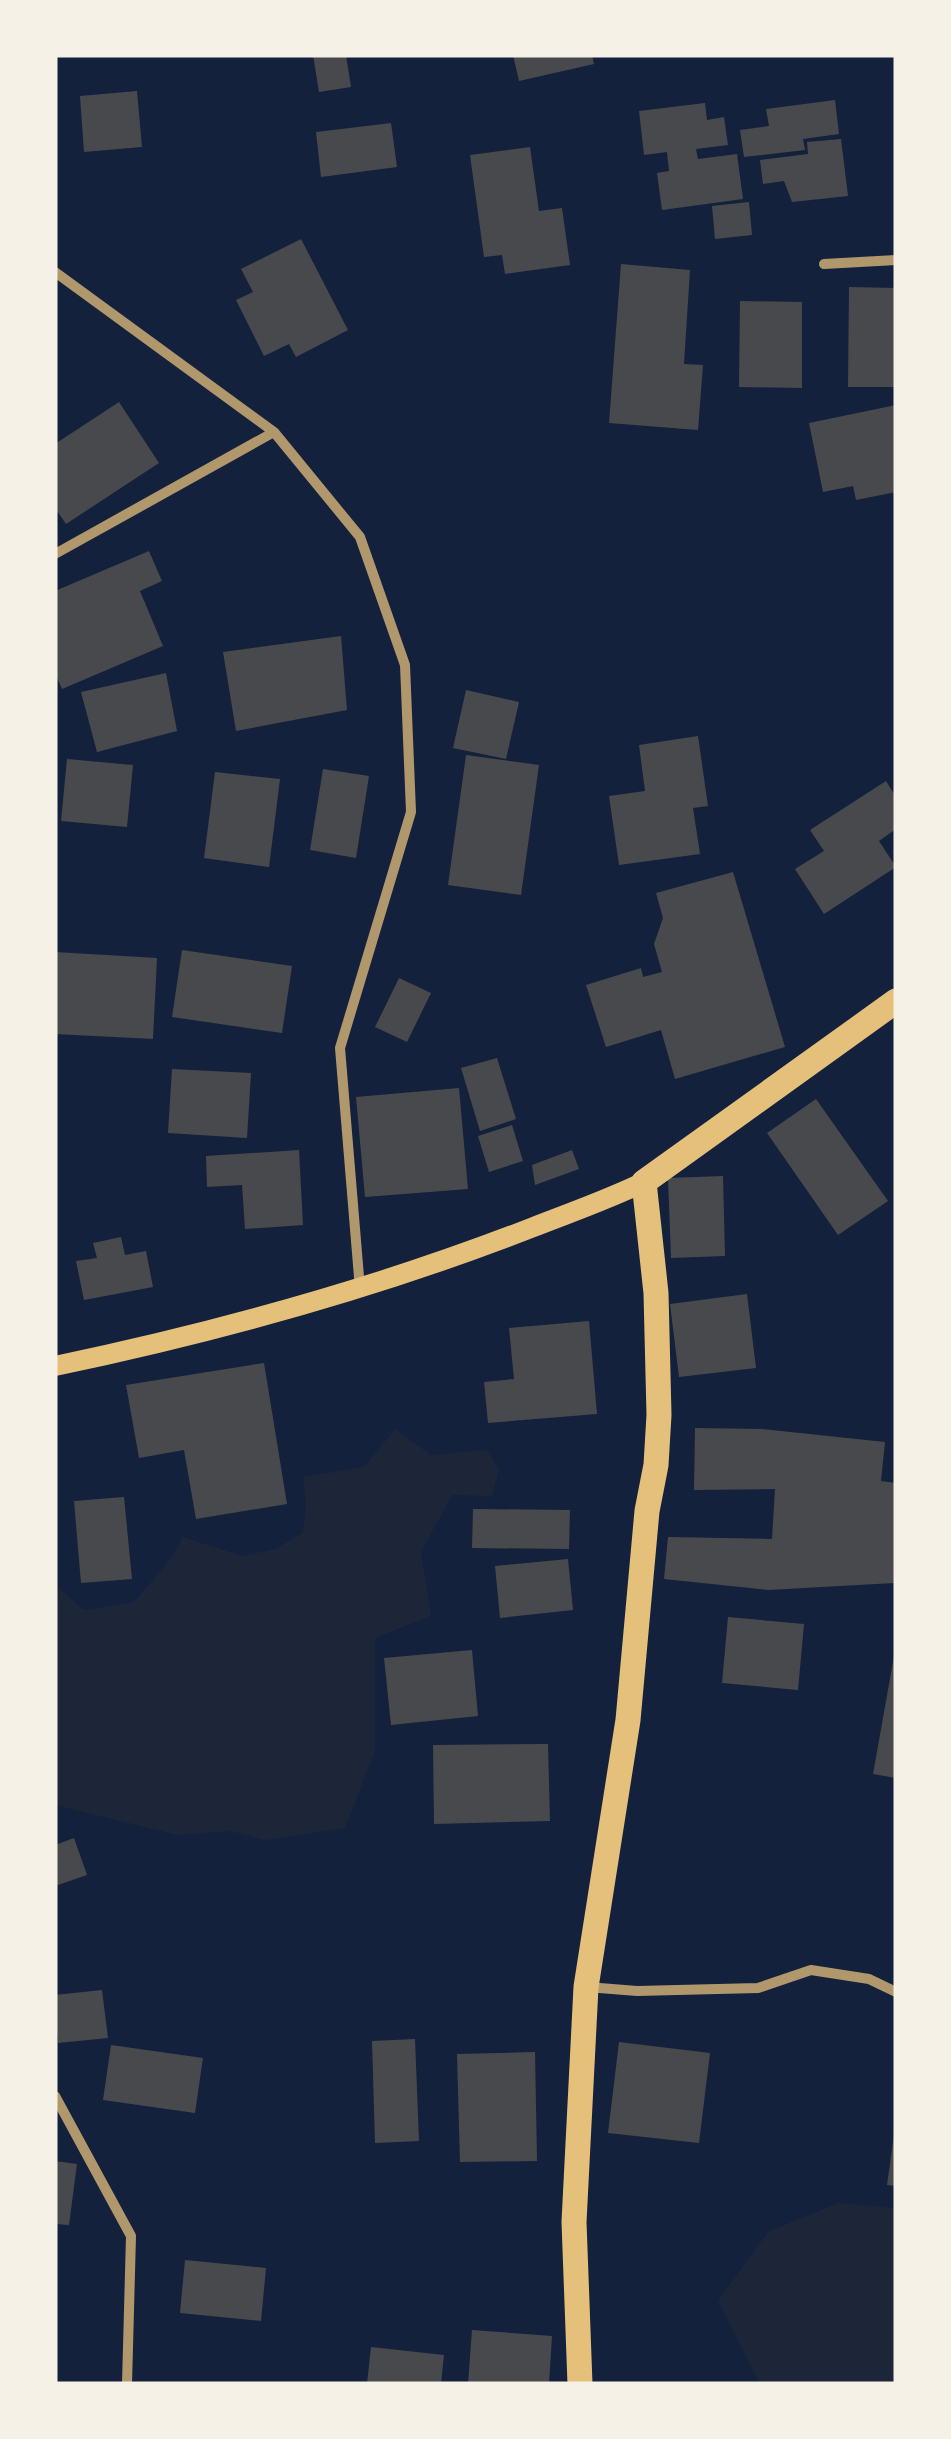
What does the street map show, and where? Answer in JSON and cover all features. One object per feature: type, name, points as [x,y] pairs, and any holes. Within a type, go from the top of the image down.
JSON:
[{"type":"main road","points":[[55,1366],[202,1332],[360,1289],[491,1244],[644,1182],[896,1001]]},
{"type":"main road","points":[[580,2384],[574,2222],[586,1987],[628,1720],[659,1415],[656,1293],[644,1182]]},
{"type":"street","points":[[824,264],[896,260]]},
{"type":"street","points":[[55,272],[274,432],[360,536],[405,665],[410,812],[340,1048],[360,1289]]},
{"type":"street","points":[[55,554],[274,432]]},
{"type":"street","points":[[586,1987],[636,1991],[758,1988],[810,1970],[869,1979],[896,1992]]},
{"type":"street","points":[[55,2096],[131,2236],[126,2384]]},
{"type":"shaded area","points":[[395,1429],[431,1455],[487,1450],[499,1469],[492,1496],[452,1495],[421,1552],[431,1616],[375,1638],[375,1751],[345,1828],[265,1840],[230,1831],[178,1835],[55,1805],[55,1585],[84,1610],[134,1602],[169,1561],[183,1537],[242,1556],[276,1549],[303,1532],[303,1477],[364,1467]]},
{"type":"shaded area","points":[[838,2203],[896,2208],[896,2384],[760,2384],[718,2301],[768,2232]]},
{"type":"building","points":[[313,55],[346,55],[351,87],[319,92]]},
{"type":"building","points":[[513,55],[592,55],[594,64],[519,81]]},
{"type":"building","points":[[137,91],[142,147],[84,152],[80,96]]},
{"type":"building","points":[[835,100],[839,134],[803,139],[805,150],[744,157],[740,130],[769,126],[766,109]]},
{"type":"building","points":[[705,103],[707,120],[724,117],[728,145],[696,149],[698,159],[737,154],[743,199],[662,210],[657,173],[669,171],[667,152],[644,155],[639,111]]},
{"type":"building","points":[[391,123],[397,167],[321,177],[316,132]]},
{"type":"building","points":[[841,139],[848,196],[792,202],[784,181],[763,184],[760,160],[808,154],[807,142]]},
{"type":"building","points":[[530,147],[539,211],[562,208],[570,265],[505,274],[502,255],[484,257],[470,155]]},
{"type":"building","points":[[749,202],[752,235],[715,239],[712,206]]},
{"type":"building","points":[[301,239],[348,330],[296,357],[289,344],[264,356],[236,300],[253,292],[241,269]]},
{"type":"building","points":[[621,264],[690,270],[684,364],[703,365],[698,430],[609,423]]},
{"type":"building","points":[[849,287],[896,288],[896,387],[848,387]]},
{"type":"building","points":[[740,301],[802,302],[802,388],[739,387]]},
{"type":"building","points":[[119,402],[159,463],[66,524],[55,508],[55,444]]},
{"type":"building","points":[[896,405],[896,492],[856,500],[853,486],[823,492],[809,423]]},
{"type":"building","points":[[149,551],[162,581],[140,591],[163,646],[62,689],[55,673],[55,591]]},
{"type":"building","points":[[341,636],[347,710],[236,731],[223,652]]},
{"type":"building","points":[[166,673],[177,731],[97,752],[81,692]]},
{"type":"building","points":[[466,690],[519,702],[506,759],[453,748]]},
{"type":"building","points":[[698,736],[708,806],[693,808],[700,854],[619,865],[609,796],[645,791],[639,745]]},
{"type":"building","points":[[466,755],[539,765],[521,895],[448,885]]},
{"type":"building","points":[[67,759],[133,765],[127,827],[61,821]]},
{"type":"building","points":[[323,769],[369,776],[356,858],[310,850]]},
{"type":"building","points":[[215,772],[280,779],[269,867],[204,858]]},
{"type":"building","points":[[886,781],[896,797],[896,829],[879,841],[896,867],[824,914],[795,869],[824,851],[810,830]]},
{"type":"building","points":[[733,872],[785,1047],[675,1079],[661,1030],[606,1047],[586,985],[641,968],[643,977],[662,972],[654,944],[663,918],[656,893]]},
{"type":"building","points":[[182,950],[292,966],[282,1033],[172,1017]]},
{"type":"building","points":[[55,952],[157,958],[153,1039],[55,1034]]},
{"type":"building","points":[[399,978],[431,993],[407,1042],[375,1027]]},
{"type":"building","points":[[497,1058],[516,1119],[480,1131],[461,1068]]},
{"type":"building","points":[[172,1069],[251,1073],[247,1138],[168,1133]]},
{"type":"building","points":[[459,1088],[468,1189],[365,1197],[356,1097]]},
{"type":"building","points":[[816,1099],[888,1201],[838,1235],[767,1133]]},
{"type":"building","points":[[512,1125],[523,1161],[489,1172],[478,1136]]},
{"type":"building","points":[[299,1150],[303,1225],[245,1229],[242,1185],[207,1187],[206,1156]]},
{"type":"building","points":[[572,1150],[579,1169],[535,1185],[532,1165]]},
{"type":"building","points":[[723,1176],[725,1256],[671,1258],[668,1178]]},
{"type":"building","points":[[121,1237],[125,1255],[146,1251],[153,1287],[84,1300],[76,1261],[97,1258],[93,1243]]},
{"type":"building","points":[[747,1294],[756,1368],[679,1377],[670,1304]]},
{"type":"building","points":[[589,1321],[597,1414],[488,1423],[484,1382],[514,1379],[509,1328]]},
{"type":"building","points":[[264,1363],[287,1504],[196,1519],[184,1450],[139,1458],[126,1385]]},
{"type":"building","points":[[695,1428],[761,1429],[885,1442],[881,1481],[896,1483],[894,1583],[768,1590],[664,1579],[668,1537],[772,1539],[775,1489],[694,1490]]},
{"type":"building","points":[[124,1497],[132,1579],[81,1583],[74,1501]]},
{"type":"building","points":[[473,1509],[570,1510],[569,1549],[472,1548]]},
{"type":"building","points":[[568,1559],[573,1610],[500,1618],[495,1566]]},
{"type":"building","points":[[728,1617],[804,1624],[798,1690],[722,1683]]},
{"type":"building","points":[[472,1650],[478,1716],[391,1725],[384,1658]]},
{"type":"building","points":[[896,1657],[896,1778],[873,1774]]},
{"type":"building","points":[[548,1744],[550,1821],[434,1824],[433,1745]]},
{"type":"building","points":[[74,1838],[87,1875],[55,1886],[55,1845]]},
{"type":"building","points":[[102,1990],[108,2038],[58,2043],[55,1995]]},
{"type":"building","points":[[415,2039],[419,2141],[375,2143],[372,2041]]},
{"type":"building","points":[[619,2042],[710,2053],[699,2143],[608,2133]]},
{"type":"building","points":[[111,2045],[203,2058],[195,2113],[103,2100]]},
{"type":"building","points":[[535,2052],[537,2161],[460,2162],[457,2054]]},
{"type":"building","points":[[896,2135],[896,2186],[887,2185]]},
{"type":"building","points":[[55,2161],[77,2164],[69,2225],[55,2224]]},
{"type":"building","points":[[185,2260],[266,2268],[261,2321],[180,2313]]},
{"type":"building","points":[[472,2330],[552,2336],[549,2384],[468,2384]]},
{"type":"building","points":[[371,2347],[444,2355],[441,2384],[367,2384]]}]
